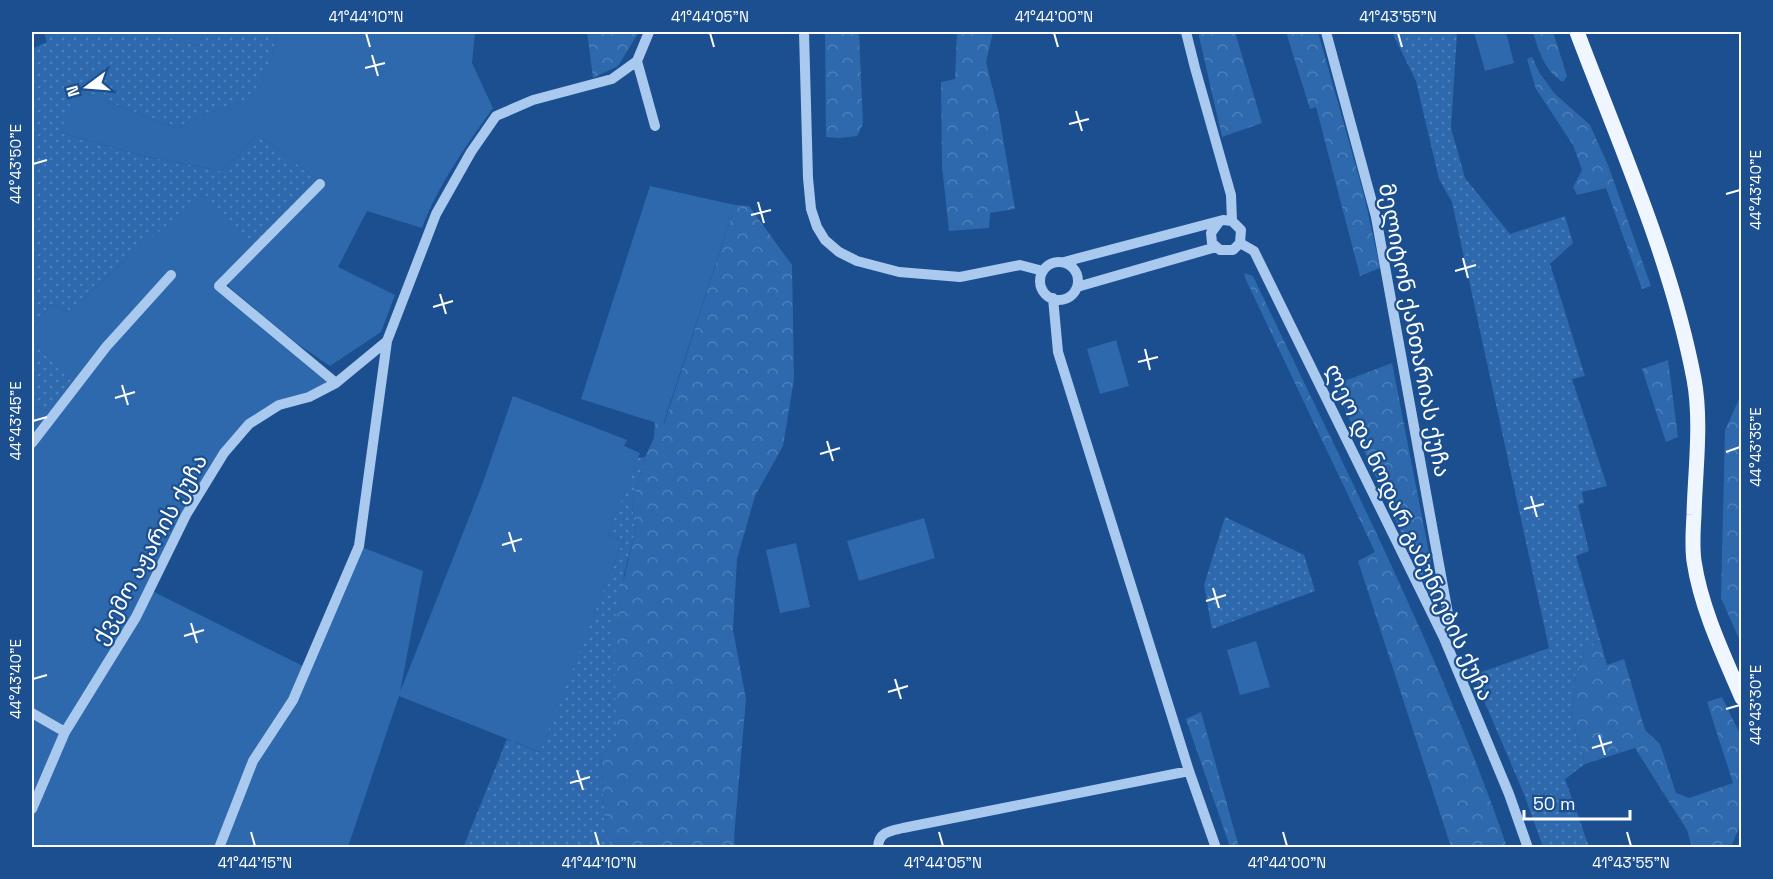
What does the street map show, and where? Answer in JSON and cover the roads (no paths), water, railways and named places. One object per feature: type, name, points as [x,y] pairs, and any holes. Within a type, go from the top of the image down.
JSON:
[{"type":"main road","points":[[1577,32],[1638,189],[1675,301],[1695,381],[1698,450],[1694,499],[1694,560],[1708,616],[1741,696]]},
{"type":"street","points":[[219,848],[253,761],[292,700],[359,546],[387,341],[436,214],[471,152],[496,117],[533,100],[612,79],[637,61],[649,32]]},
{"type":"street","points":[[804,32],[811,209],[817,227],[825,240],[838,252],[857,261],[899,272],[960,277],[1020,265],[1043,271]]},
{"type":"street","points":[[1186,32],[1194,68],[1231,195],[1232,221],[1241,230],[1240,243],[1230,251],[1215,247],[1212,243],[1212,228],[1219,222]]},
{"type":"street","name":"მელიტონ ქანთარიას ქუჩა","points":[[1326,32],[1376,217],[1448,614],[1444,638]]},
{"type":"street","points":[[637,61],[655,126]]},
{"type":"street","points":[[320,184],[219,286],[336,383]]},
{"type":"street","points":[[1064,262],[1074,269],[1078,281],[1077,287],[1069,297],[1053,298],[1047,295],[1041,287],[1043,271],[1053,263],[1219,222],[1232,221]]},
{"type":"street","name":"ლეო და ნოდარ გაბუნიების ქუჩა","points":[[1240,243],[1254,251],[1444,638],[1509,794],[1528,848]]},
{"type":"street","points":[[1077,287],[1215,247]]},
{"type":"street","points":[[32,443],[106,347],[171,275]]},
{"type":"street","points":[[1053,298],[1058,351],[1189,771],[1216,848]]},
{"type":"street","name":"ქვემო აჟარის ქუჩა","points":[[32,809],[65,732],[136,617],[186,515],[224,453],[249,424],[279,405],[309,397],[336,383],[387,341]]},
{"type":"street","points":[[32,713],[65,732]]},
{"type":"street","points":[[878,848],[878,840],[885,832],[1189,771]]}]
